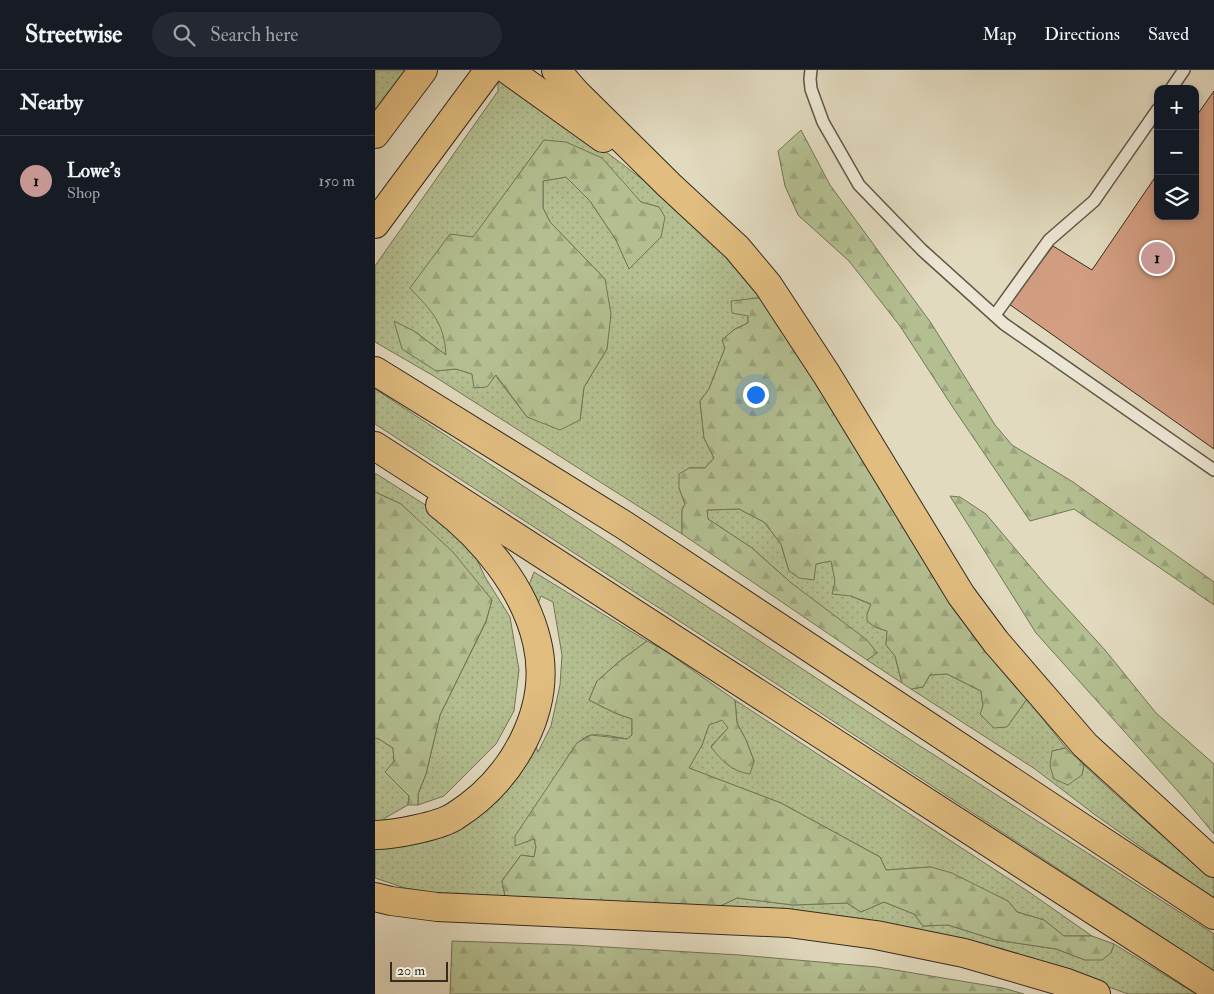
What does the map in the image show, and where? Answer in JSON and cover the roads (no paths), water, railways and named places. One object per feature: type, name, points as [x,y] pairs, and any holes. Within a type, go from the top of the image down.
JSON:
[{"type":"highway","points":[[375,134],[423,70]]},
{"type":"highway","points":[[375,224],[489,70]]},
{"type":"highway","points":[[508,70],[669,185]]},
{"type":"highway","points":[[556,70],[576,93],[669,185],[737,248],[768,285],[832,384],[961,595],[996,642],[1085,745],[1214,863]]},
{"type":"highway","points":[[376,372],[624,525],[1214,915]]},
{"type":"highway","points":[[375,446],[1214,988]]},
{"type":"highway","points":[[375,453],[462,522],[514,586],[528,614],[537,643],[541,675],[536,712],[518,750],[502,776],[480,797],[454,817],[424,827],[389,835],[375,835]]},
{"type":"highway","points":[[375,897],[437,907],[788,923],[875,934],[963,953],[1067,983],[1096,994]]},
{"type":"lane","points":[[811,70],[811,89],[823,122],[859,185],[922,250],[1004,324],[1214,470]]},
{"type":"lane","points":[[1174,85],[1184,70]]},
{"type":"lane","points":[[995,315],[1049,240],[1094,201],[1154,114]]},
{"type":"place","name":"Lowe's","points":[[1157,258]]}]
